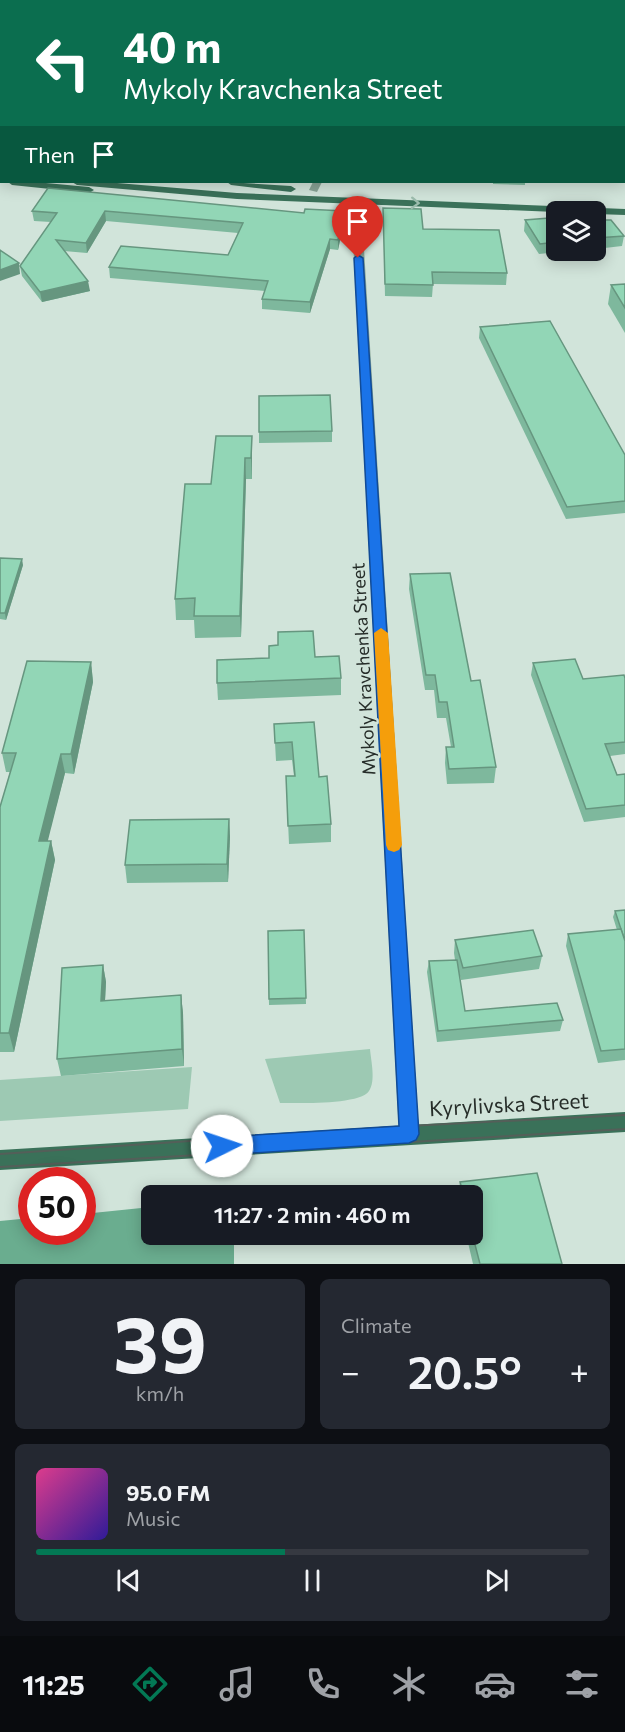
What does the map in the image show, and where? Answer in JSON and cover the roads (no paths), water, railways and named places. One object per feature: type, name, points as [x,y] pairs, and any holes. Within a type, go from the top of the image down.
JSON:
[{"type":"main road","points":[[22,183],[182,199],[241,202],[292,194],[316,186],[625,202]]},
{"type":"main road","points":[[87,183],[185,193],[292,194]]},
{"type":"main road","points":[[158,183],[356,201],[625,212]]},
{"type":"main road","points":[[236,183],[292,194]]},
{"type":"main road","name":"Kyrylivska Street","points":[[0,1160],[625,1122]]},
{"type":"street","name":"Mykoly Kravchenka Street","points":[[356,201],[409,1134]]},
{"type":"tram line","points":[[0,1154],[408,1126],[625,1115]]},
{"type":"tram line","points":[[0,1167],[625,1129]]}]
